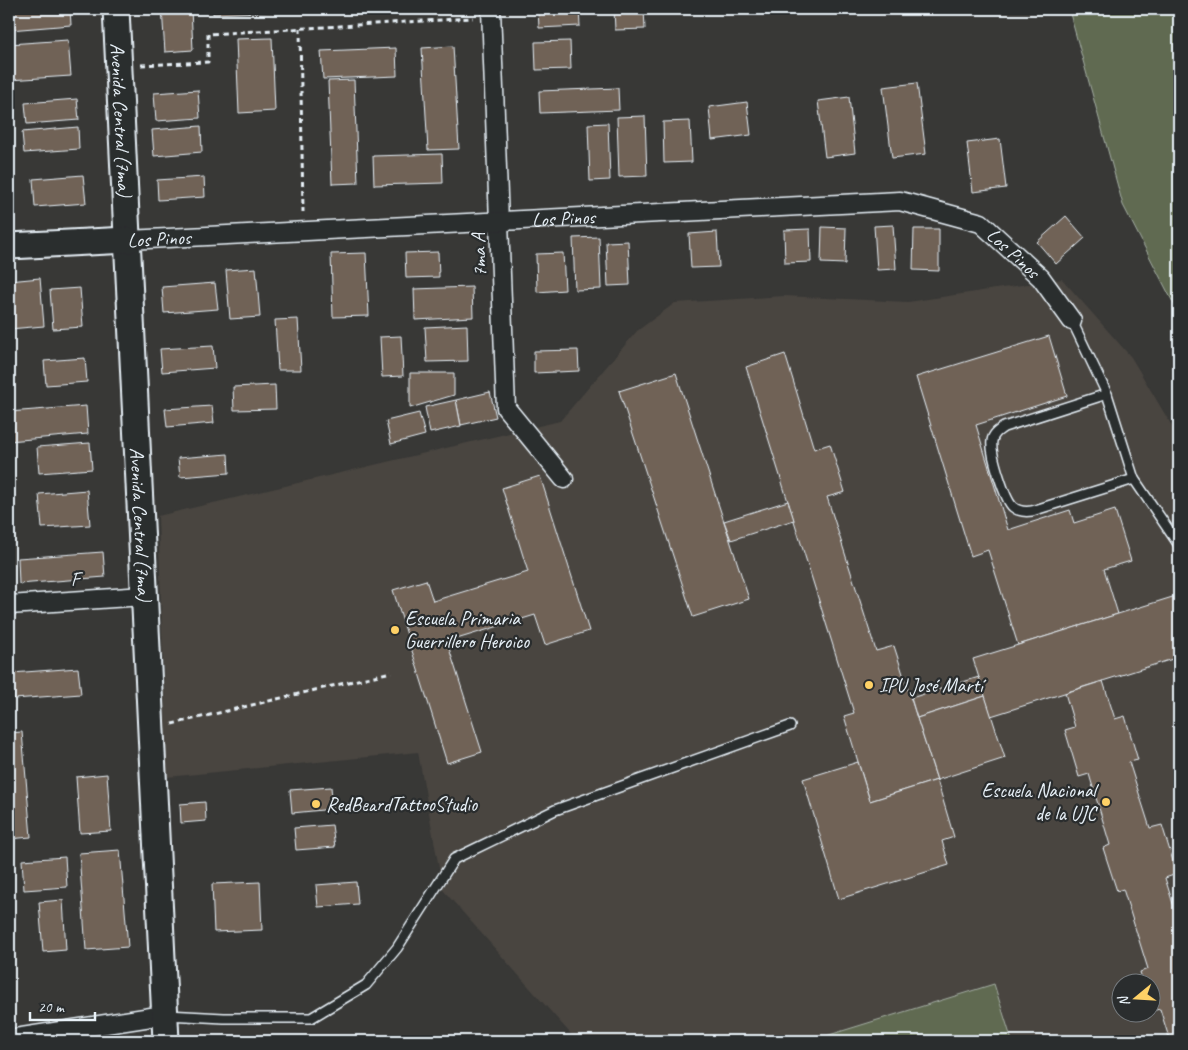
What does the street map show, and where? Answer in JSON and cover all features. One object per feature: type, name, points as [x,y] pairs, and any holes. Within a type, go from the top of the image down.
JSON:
[{"type":"main road","name":"Avenida Central (7ma)","points":[[116,9],[166,1041]]},
{"type":"main road","name":"Los Pinos","points":[[9,246],[128,240]]},
{"type":"street","name":"7ma A","points":[[491,13],[506,408],[564,479]]},
{"type":"street","name":"Los Pinos","points":[[128,240],[900,201],[981,223],[1041,278],[1072,321]]},
{"type":"street","name":"F","points":[[9,605],[144,596]]},
{"type":"street","points":[[9,1040],[164,1015]]},
{"type":"lane","points":[[1072,321],[1108,394],[1134,479],[1179,545]]},
{"type":"lane","points":[[1108,394],[1004,427],[996,432],[992,440],[996,463],[1008,500],[1014,508],[1022,512],[1032,511],[1134,479]]},
{"type":"lane","points":[[164,1015],[224,1018],[311,1018],[366,985],[397,948],[454,859],[555,810],[790,726]]},
{"type":"path","points":[[120,66],[208,62],[208,34],[491,13]]},
{"type":"path","points":[[300,28],[303,231]]},
{"type":"path","points":[[150,730],[391,672]]},
{"type":"shaded area","name":"IPU José Martí","points":[[1062,279],[1131,357],[1179,438],[1179,1041],[577,1041],[443,890],[418,752],[167,777],[158,516],[560,421],[637,331],[675,303],[784,296],[908,302]]},
{"type":"green space","points":[[1179,9],[1179,314],[1123,205],[1069,10]]},
{"type":"green space","points":[[994,984],[1012,1041],[813,1041],[813,1040]]},
{"type":"building","points":[[9,9],[70,9],[71,25],[9,30]]},
{"type":"building","points":[[162,9],[191,9],[193,50],[165,52]]},
{"type":"building","points":[[213,9],[336,9],[213,14]]},
{"type":"building","points":[[538,9],[579,9],[580,26],[539,28]]},
{"type":"building","points":[[614,9],[644,9],[645,29],[615,30]]},
{"type":"building","points":[[272,38],[275,111],[239,113],[236,39]]},
{"type":"building","points":[[68,40],[71,76],[9,80],[9,44]]},
{"type":"building","points":[[570,41],[571,69],[536,70],[535,42]]},
{"type":"building","points":[[453,46],[459,149],[428,150],[422,48]]},
{"type":"building","points":[[396,48],[397,76],[323,79],[321,51]]},
{"type":"building","points":[[354,80],[358,183],[332,184],[328,81]]},
{"type":"building","points":[[917,83],[926,154],[892,158],[883,87]]},
{"type":"building","points":[[618,88],[619,110],[540,113],[539,91]]},
{"type":"building","points":[[198,90],[200,118],[156,121],[154,93]]},
{"type":"building","points":[[849,97],[855,153],[825,157],[818,101]]},
{"type":"building","points":[[77,99],[79,120],[27,124],[25,103]]},
{"type":"building","points":[[747,102],[751,135],[712,140],[709,107]]},
{"type":"building","points":[[645,116],[647,176],[619,177],[617,117]]},
{"type":"building","points":[[690,121],[692,162],[664,163],[663,122]]},
{"type":"building","points":[[608,123],[610,180],[590,181],[588,124]]},
{"type":"building","points":[[201,126],[202,152],[154,156],[152,130]]},
{"type":"building","points":[[78,127],[79,149],[24,153],[22,132]]},
{"type":"building","points":[[1000,139],[1006,188],[973,192],[967,143]]},
{"type":"building","points":[[442,154],[443,183],[374,185],[373,156]]},
{"type":"building","points":[[83,175],[86,203],[35,207],[33,179]]},
{"type":"building","points":[[204,177],[205,197],[158,200],[157,180]]},
{"type":"building","points":[[1066,216],[1085,238],[1056,264],[1037,242]]},
{"type":"building","points":[[893,225],[896,269],[877,270],[874,226]]},
{"type":"building","points":[[822,227],[846,228],[845,264],[821,263]]},
{"type":"building","points":[[810,229],[811,262],[785,263],[784,230]]},
{"type":"building","points":[[914,229],[939,229],[939,271],[913,270]]},
{"type":"building","points":[[717,232],[719,267],[691,268],[689,234]]},
{"type":"building","points":[[599,237],[601,289],[575,290],[573,238]]},
{"type":"building","points":[[628,241],[630,285],[608,286],[606,242]]},
{"type":"building","points":[[438,252],[439,277],[406,278],[405,253]]},
{"type":"building","points":[[366,253],[369,316],[333,317],[331,254]]},
{"type":"building","points":[[563,253],[565,290],[537,292],[536,254]]},
{"type":"building","points":[[256,268],[260,317],[230,319],[226,270]]},
{"type":"building","points":[[40,278],[44,326],[9,329],[9,281]]},
{"type":"building","points":[[215,283],[218,309],[164,313],[162,287]]},
{"type":"building","points":[[472,287],[473,317],[415,320],[414,289]]},
{"type":"building","points":[[80,288],[83,327],[53,329],[50,290]]},
{"type":"building","points":[[298,319],[301,370],[278,370],[275,320]]},
{"type":"building","points":[[467,325],[468,361],[427,362],[425,327]]},
{"type":"building","points":[[401,336],[403,376],[382,377],[380,337]]},
{"type":"building","points":[[1049,336],[1067,396],[976,425],[1008,530],[1070,510],[1074,523],[1115,510],[1131,561],[1104,569],[1118,614],[1018,645],[988,550],[971,556],[916,377]]},
{"type":"building","points":[[213,346],[215,368],[162,372],[160,349]]},
{"type":"building","points":[[578,350],[579,371],[534,373],[534,351]]},
{"type":"building","points":[[785,354],[814,449],[830,444],[845,492],[827,497],[876,651],[894,646],[937,780],[870,801],[844,716],[854,713],[746,367]]},
{"type":"building","points":[[85,358],[87,382],[46,385],[44,361]]},
{"type":"building","points":[[410,373],[454,373],[454,395],[410,408]]},
{"type":"building","points":[[676,373],[749,599],[693,617],[619,391]]},
{"type":"building","points":[[275,385],[276,409],[234,410],[233,387]]},
{"type":"building","points":[[490,392],[496,417],[461,425],[456,400]]},
{"type":"building","points":[[456,400],[461,426],[430,433],[425,407]]},
{"type":"building","points":[[86,406],[88,434],[9,441],[9,412]]},
{"type":"building","points":[[212,406],[214,423],[167,427],[165,409]]},
{"type":"building","points":[[419,413],[425,435],[391,444],[386,421]]},
{"type":"building","points":[[90,443],[92,469],[39,473],[37,447]]},
{"type":"building","points":[[228,454],[229,473],[180,477],[178,458]]},
{"type":"building","points":[[540,476],[589,631],[545,645],[535,615],[447,642],[482,752],[447,763],[393,590],[426,580],[433,601],[528,572],[502,488]]},
{"type":"building","points":[[87,490],[90,525],[42,528],[39,494]]},
{"type":"building","points":[[788,501],[794,520],[731,540],[724,521]]},
{"type":"building","points":[[103,552],[105,577],[19,584],[18,558]]},
{"type":"building","points":[[1179,595],[1179,657],[991,716],[973,659]]},
{"type":"building","points":[[78,668],[81,694],[14,699],[12,673]]},
{"type":"building","points":[[979,677],[985,696],[917,718],[911,698]]},
{"type":"building","points":[[1103,681],[1115,719],[1125,716],[1138,760],[1129,762],[1150,828],[1162,825],[1177,874],[1165,878],[1179,923],[1179,1041],[1170,1041],[1160,1009],[1160,972],[1140,972],[1148,969],[1123,889],[1117,891],[1103,848],[1110,845],[1089,774],[1079,777],[1065,730],[1075,727],[1065,693]]},
{"type":"building","points":[[985,696],[1005,758],[937,780],[917,718]]},
{"type":"building","points":[[22,732],[31,837],[9,839],[9,733]]},
{"type":"building","points":[[858,762],[870,801],[937,780],[954,837],[942,841],[949,865],[839,899],[803,779]]},
{"type":"building","points":[[107,774],[111,831],[80,833],[76,777]]},
{"type":"building","points":[[331,787],[333,809],[292,813],[290,790]]},
{"type":"building","points":[[205,802],[206,821],[181,823],[180,804]]},
{"type":"building","points":[[332,825],[335,847],[296,850],[294,828]]},
{"type":"building","points":[[120,850],[128,947],[86,950],[79,853]]},
{"type":"building","points":[[65,857],[67,887],[24,890],[22,860]]},
{"type":"building","points":[[260,882],[262,930],[214,932],[212,884]]},
{"type":"building","points":[[356,882],[358,904],[318,907],[316,885]]},
{"type":"building","points":[[63,900],[66,950],[43,952],[39,902]]},
{"type":"place","name":"Escuela Primaria Guerrillero Heroico","points":[[395,630]]},
{"type":"place","name":"IPU José Martí","points":[[869,685]]},
{"type":"place","name":"Escuela Nacional de la UJC","points":[[1106,802]]},
{"type":"place","name":"RedBeardTattooStudio","points":[[316,804]]}]
